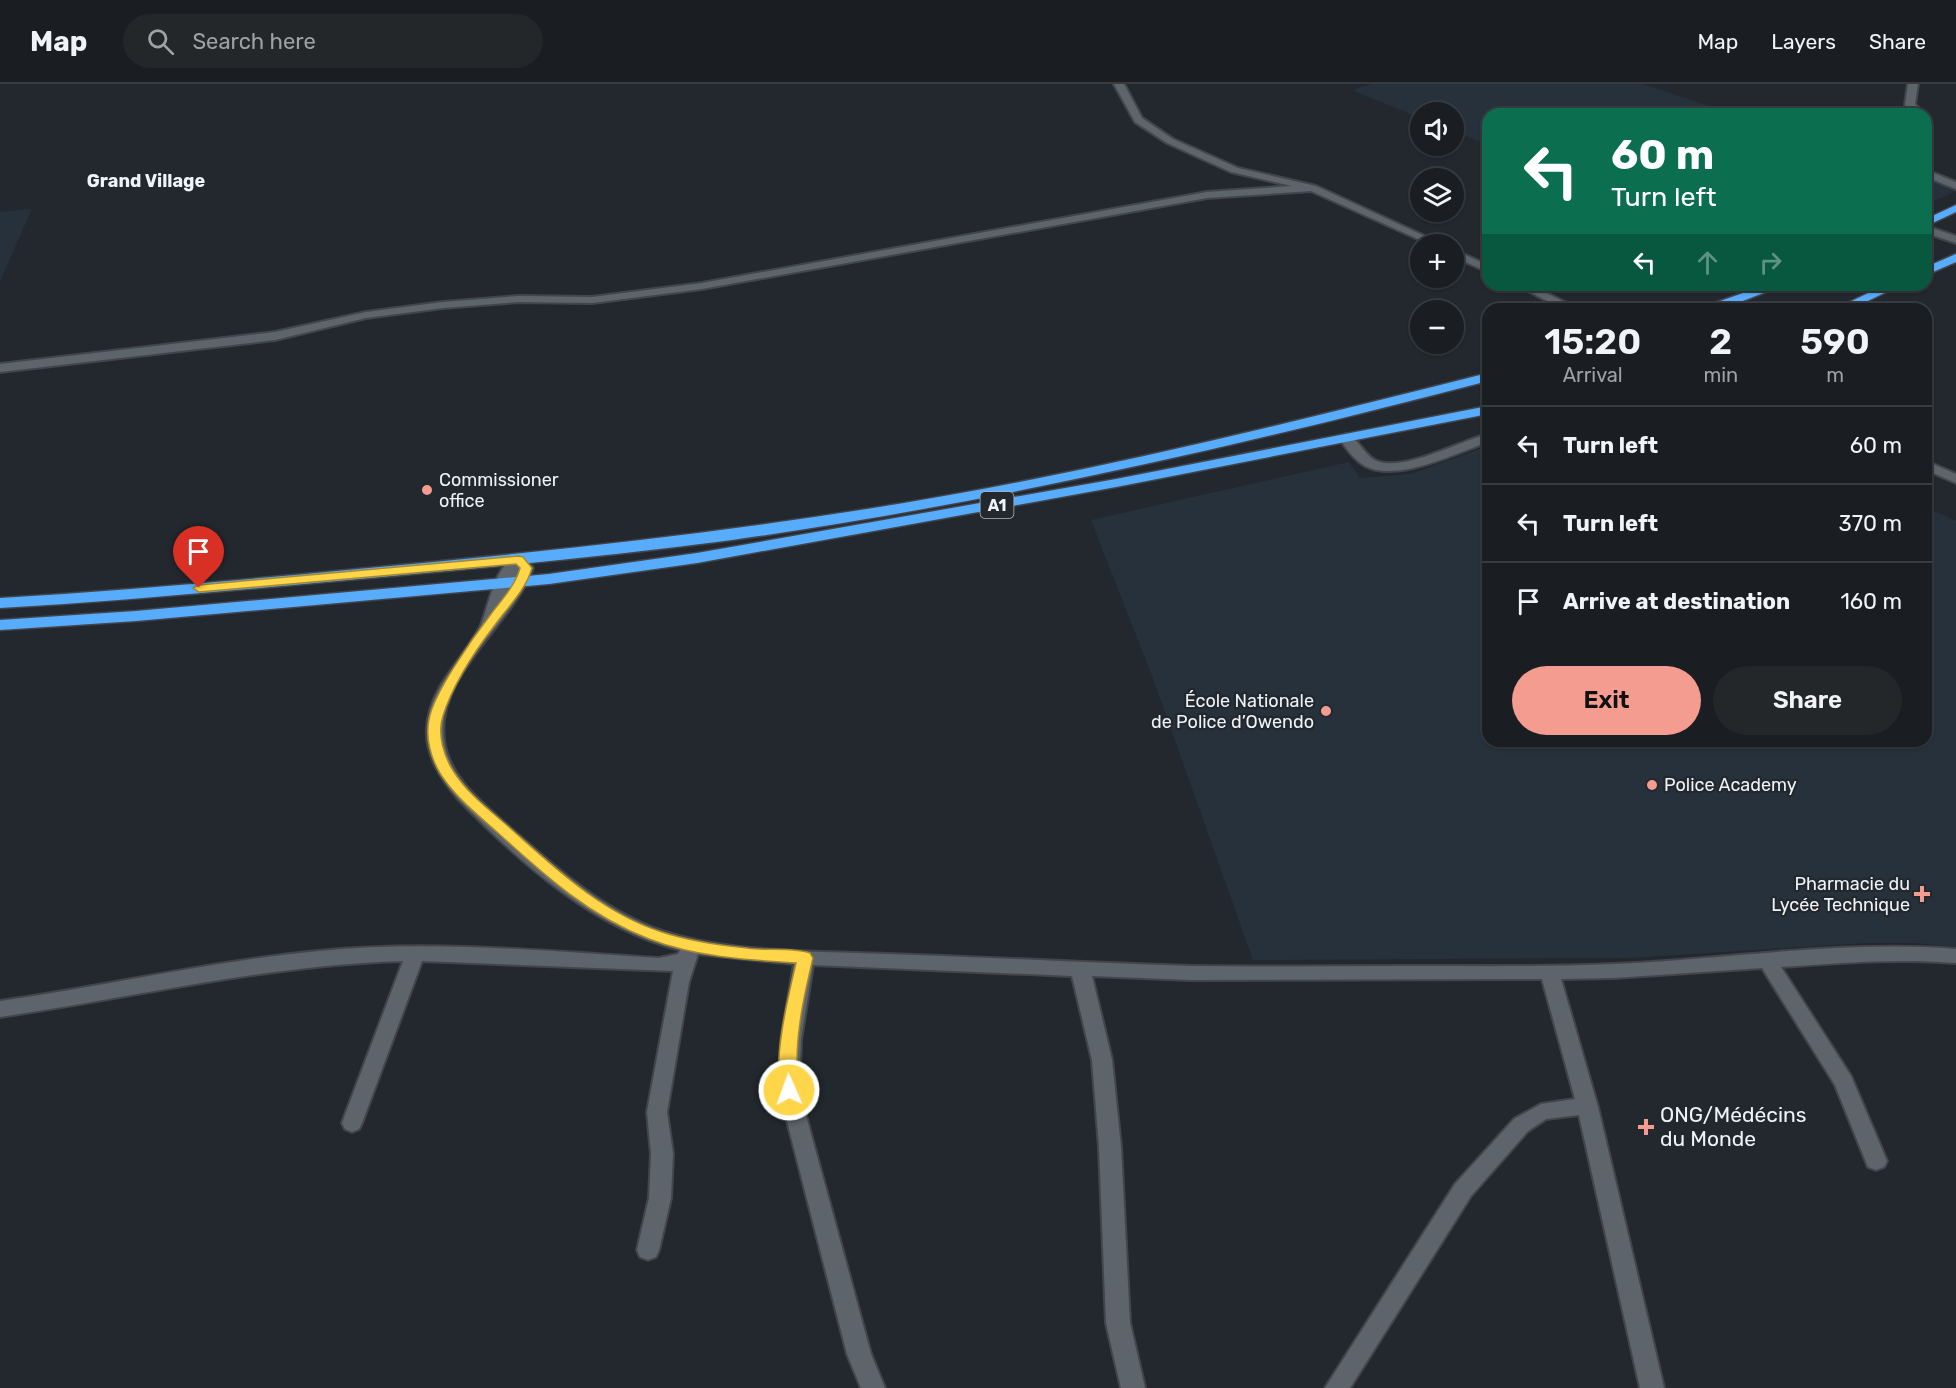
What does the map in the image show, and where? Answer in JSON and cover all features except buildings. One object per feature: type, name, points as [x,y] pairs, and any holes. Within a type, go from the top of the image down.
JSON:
[{"type":"highway","points":[[1932,222],[1956,208]]},
{"type":"highway","points":[[1932,268],[1956,258]]},
{"type":"highway","points":[[1727,303],[1761,291]]},
{"type":"highway","points":[[1855,303],[1882,291]]},
{"type":"highway","name":"A1","points":[[0,603],[104,597],[519,560],[732,535],[907,507],[1040,482],[1318,422],[1482,380]]},
{"type":"highway","name":"A1","points":[[0,625],[159,614],[503,582],[697,558],[1149,477],[1482,411]]},
{"type":"street","points":[[1119,84],[1138,120],[1170,141],[1235,170],[1311,188],[1414,234]]},
{"type":"street","points":[[1913,84],[1910,105],[1913,108]]},
{"type":"street","points":[[1932,176],[1956,186]]},
{"type":"street","points":[[0,368],[275,336],[366,315],[443,305],[519,299],[592,300],[702,286],[1207,195],[1311,188]]},
{"type":"street","points":[[1932,226],[1956,233]]},
{"type":"street","points":[[1932,228],[1956,240]]},
{"type":"street","points":[[1464,257],[1482,266]]},
{"type":"street","points":[[1534,291],[1560,303]]},
{"type":"street","points":[[1346,438],[1361,459],[1378,466],[1392,467],[1405,466],[1482,440]]},
{"type":"street","points":[[1932,468],[1956,479]]},
{"type":"street","points":[[487,628],[508,571],[519,560],[526,568],[522,580],[487,628],[444,696],[436,717],[435,735],[438,754],[447,773],[463,793],[484,813],[586,900],[622,922],[688,952],[1191,973],[1550,973],[1895,953],[1956,956]]},
{"type":"street","points":[[0,1009],[252,966],[320,958],[415,954],[673,964],[688,952]]},
{"type":"street","points":[[648,1250],[660,1198],[662,1154],[657,1112],[679,982],[688,952]]},
{"type":"street","points":[[352,1123],[415,954]]},
{"type":"street","points":[[805,958],[793,1010],[788,1062],[789,1090],[859,1354],[873,1388]]},
{"type":"street","points":[[1767,960],[1844,1082],[1875,1161]]},
{"type":"street","points":[[1080,968],[1102,1060],[1110,1147],[1118,1323],[1132,1388]]},
{"type":"street","points":[[1550,973],[1588,1107],[1652,1388]]},
{"type":"street","points":[[1337,1388],[1463,1190],[1521,1125],[1541,1113],[1564,1107],[1588,1107]]},
{"type":"shaded area","points":[[1372,84],[1643,84],[1715,108],[1482,108],[1482,143],[1464,135],[1464,102],[1410,102],[1410,114],[1352,90]]},
{"type":"shaded area","points":[[1932,181],[1956,189],[1932,202]]},
{"type":"shaded area","points":[[32,209],[0,281],[0,212]]},
{"type":"shaded area","name":"École Nationale de Police d’Owendo","points":[[1482,448],[1482,747],[1932,747],[1932,510],[1956,521],[1956,947],[1915,943],[1866,943],[1630,958],[1253,960],[1154,681],[1091,520],[1349,462],[1360,478],[1410,474]]},
{"type":"place","name":"Commissioner office","points":[[427,490]]},
{"type":"place","name":"École Nationale de Police d’Owendo","points":[[1326,711]]},
{"type":"place","name":"Police Academy","points":[[1652,785]]},
{"type":"place","name":"Pharmacie du Lycée Technique","points":[[1922,894]]},
{"type":"place","name":"ONG/Médécins du Monde","points":[[1646,1127]]},
{"type":"district","name":"Grand Village","points":[[146,181]]},
{"type":"route","points":[[199,588],[519,560],[526,568],[516,592],[487,628],[455,677],[436,717],[435,735],[438,754],[447,773],[463,793],[505,833],[586,900],[622,922],[656,936],[691,946],[747,954],[805,958],[793,1010],[788,1062],[789,1090]]}]
